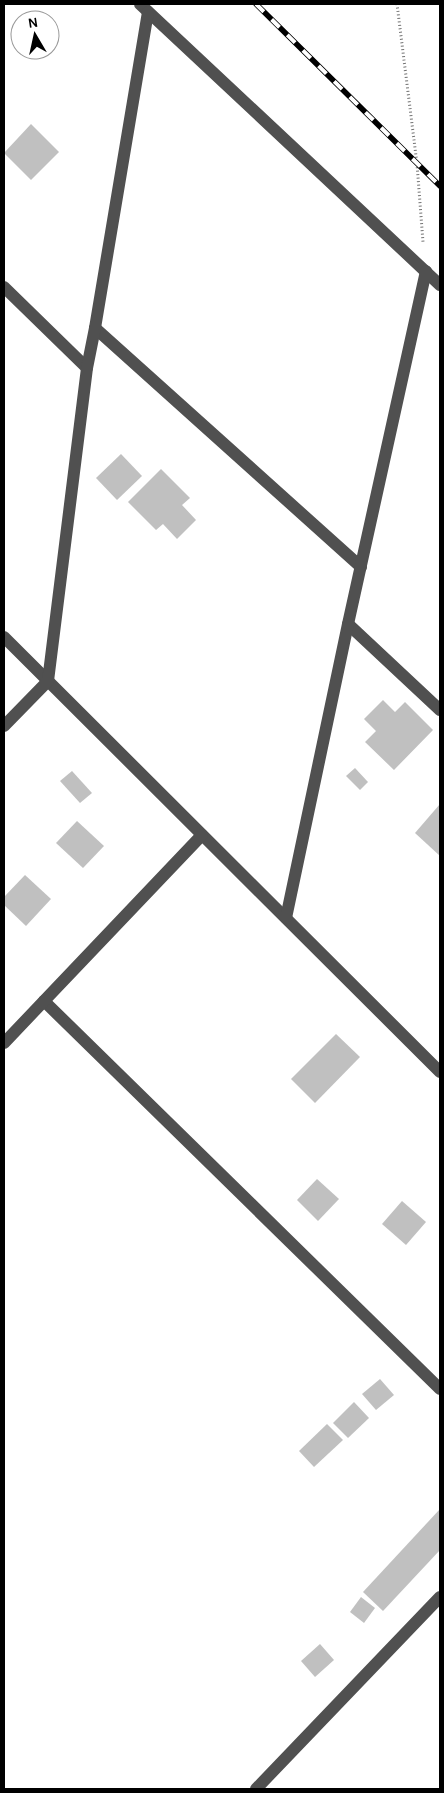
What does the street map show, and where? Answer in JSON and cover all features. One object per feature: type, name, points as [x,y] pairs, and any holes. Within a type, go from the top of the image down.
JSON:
[{"type":"street","points":[[144,8],[440,284]]},
{"type":"street","points":[[4,726],[48,681],[87,368],[96,328],[144,8]]},
{"type":"street","points":[[286,918],[348,624],[426,271]]},
{"type":"street","points":[[4,287],[87,368]]},
{"type":"street","points":[[96,328],[361,567]]},
{"type":"street","points":[[348,624],[440,710]]},
{"type":"street","points":[[4,637],[440,1072]]},
{"type":"street","points":[[4,1044],[202,835]]},
{"type":"street","points":[[44,1001],[440,1389]]},
{"type":"street","points":[[256,1789],[440,1597]]},
{"type":"path","points":[[398,4],[426,271]]},
{"type":"building","points":[[31,124],[59,152],[31,180],[4,153]]},
{"type":"building","points":[[121,454],[142,476],[117,500],[96,478]]},
{"type":"building","points":[[161,469],[190,498],[182,505],[196,520],[177,539],[163,524],[156,530],[128,502]]},
{"type":"building","points":[[383,700],[395,712],[405,702],[433,730],[394,770],[365,742],[376,731],[364,719]]},
{"type":"building","points":[[355,768],[368,782],[360,790],[346,776]]},
{"type":"building","points":[[72,771],[92,793],[80,803],[60,781]]},
{"type":"building","points":[[440,804],[440,856],[415,833]]},
{"type":"building","points":[[77,821],[104,846],[83,868],[56,843]]},
{"type":"building","points":[[25,875],[51,899],[26,926],[4,905],[4,897]]},
{"type":"building","points":[[336,1034],[360,1057],[315,1103],[291,1079]]},
{"type":"building","points":[[317,1179],[339,1199],[318,1221],[297,1200]]},
{"type":"building","points":[[402,1201],[426,1222],[406,1245],[382,1224]]},
{"type":"building","points":[[380,1379],[394,1395],[376,1410],[362,1394]]},
{"type":"building","points":[[354,1402],[369,1418],[348,1438],[333,1423]]},
{"type":"building","points":[[327,1424],[343,1440],[314,1467],[299,1451]]},
{"type":"building","points":[[440,1509],[440,1550],[383,1611],[363,1592]]},
{"type":"building","points":[[361,1597],[375,1608],[364,1623],[350,1612]]},
{"type":"building","points":[[320,1644],[334,1660],[315,1677],[301,1661]]},
{"type":"railway","points":[[256,4],[440,186]]}]
